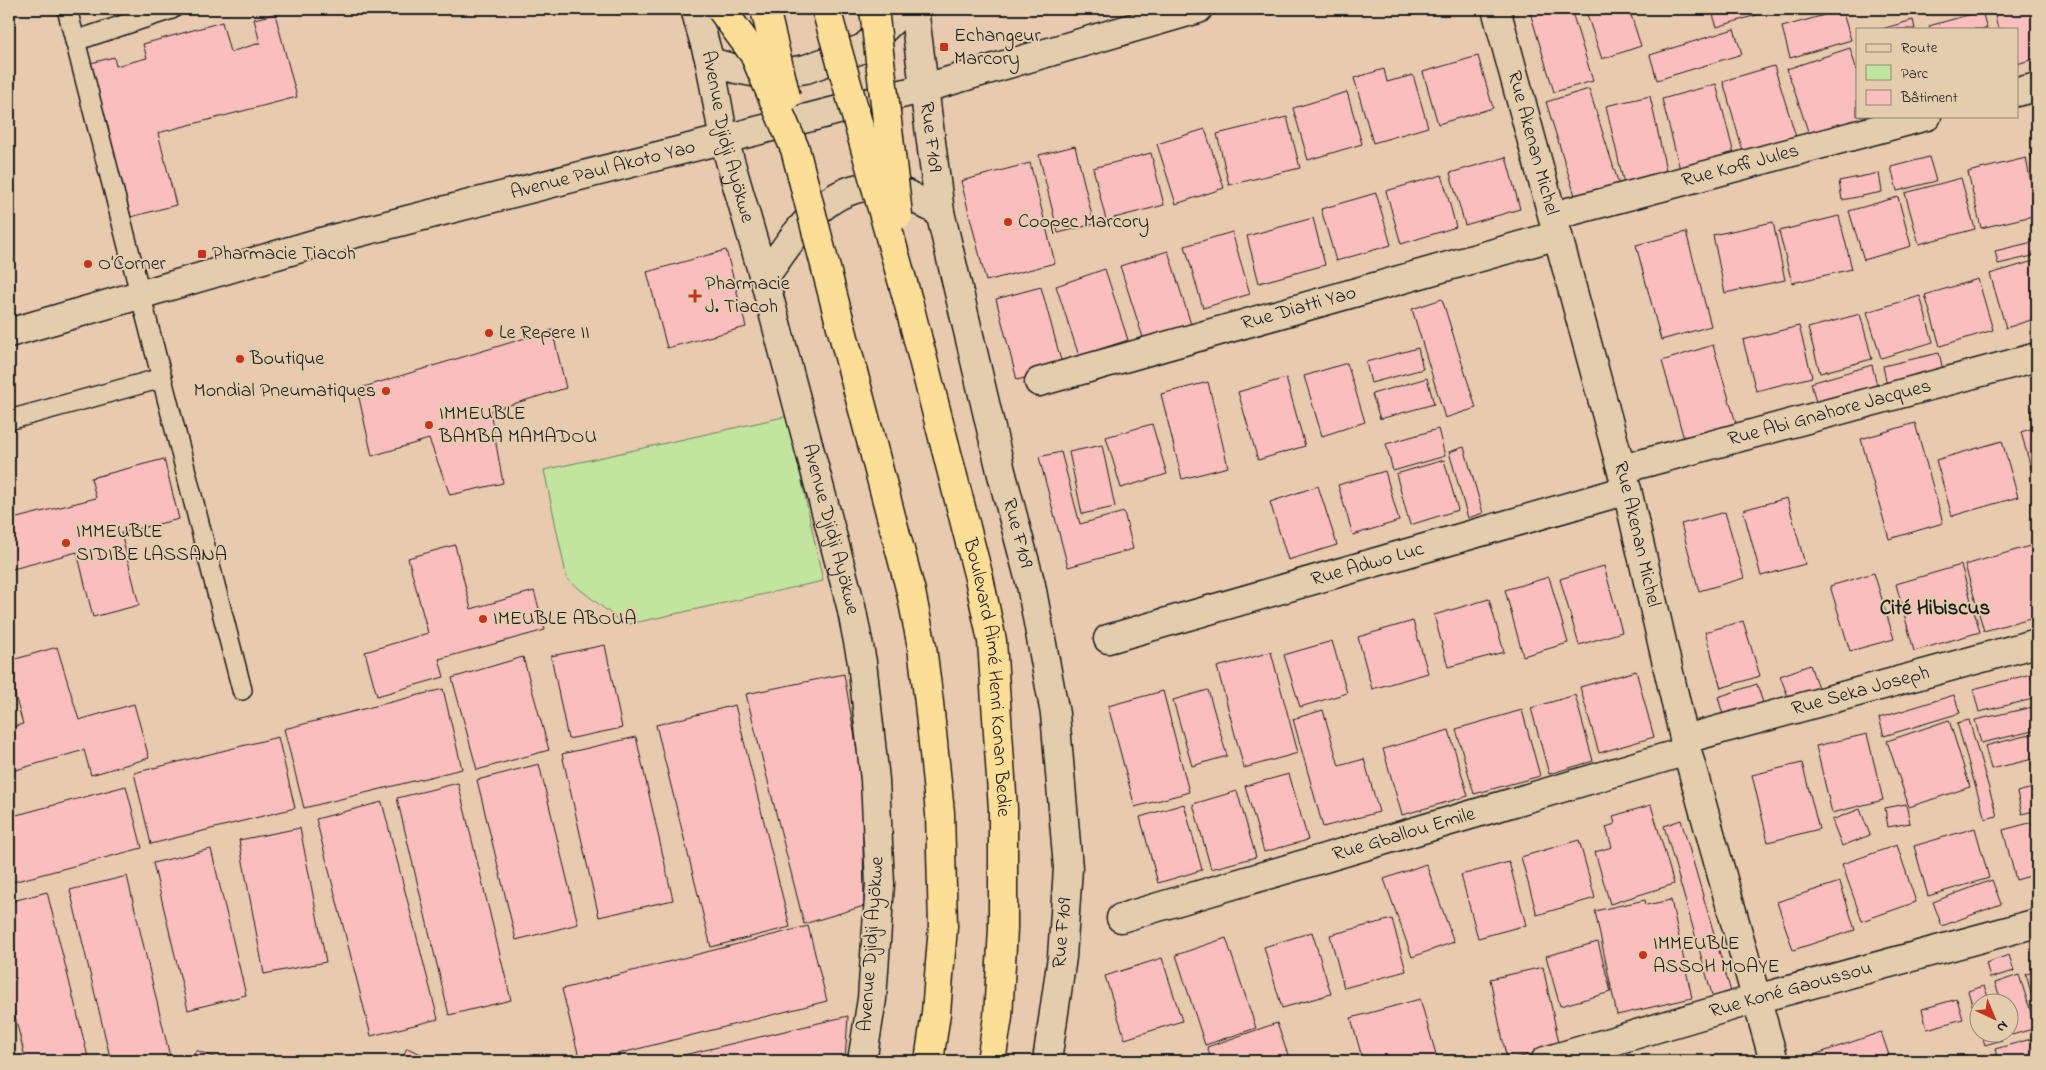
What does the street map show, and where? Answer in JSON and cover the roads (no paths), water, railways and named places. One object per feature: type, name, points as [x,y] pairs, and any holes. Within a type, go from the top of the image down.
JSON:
[{"type":"highway","points":[[721,9],[754,54],[795,148],[911,592],[922,647],[930,703],[940,813],[943,926],[936,1013],[929,1061]]},
{"type":"highway","points":[[826,9],[908,301]]},
{"type":"highway","points":[[874,9],[908,301]]},
{"type":"highway","points":[[765,10],[840,319]]},
{"type":"highway","name":"Boulevard Aimé Henri Konan Bedie","points":[[908,301],[979,578],[992,641],[1003,809],[1003,928],[998,1017],[991,1061]]},
{"type":"street","name":"Avenue Djidji Ayökwe","points":[[694,9],[710,62],[724,140],[764,278],[851,606],[862,662],[875,780],[880,884],[872,999],[862,1061]]},
{"type":"street","points":[[710,62],[770,75],[806,70],[864,48],[894,18],[900,9]]},
{"type":"street","name":"Rue F109","points":[[914,9],[940,212],[1001,471],[1031,585],[1055,714],[1068,868],[1062,957],[1047,1061]]},
{"type":"street","name":"Avenue Paul Akoto Yao","points":[[9,333],[321,242],[925,88],[1198,9]]},
{"type":"street","name":"Rue Akenan Michel","points":[[1496,9],[1624,480],[1686,745],[1774,1061]]},
{"type":"street","points":[[2018,92],[2037,87]]},
{"type":"street","name":"Rue Koffi Jules","points":[[1556,225],[1919,118]]},
{"type":"street","points":[[764,278],[798,231],[826,203],[857,188],[892,188],[940,212]]},
{"type":"street","name":"Rue Diatti Yao","points":[[1039,382],[1556,225]]},
{"type":"street","name":"Rue Abi Gnahore Jacques","points":[[1624,480],[2037,357]]},
{"type":"street","name":"Rue Adwo Luc","points":[[1108,638],[1624,480]]},
{"type":"street","name":"Rue Seka Joseph","points":[[1686,745],[2037,643]]},
{"type":"street","name":"Rue Gballou Emile","points":[[1121,918],[1686,745]]},
{"type":"street","name":"Rue Koné Gaoussou","points":[[1545,1061],[1756,999],[2037,923]]},
{"type":"lane","points":[[67,9],[242,690]]},
{"type":"lane","points":[[75,41],[162,10]]},
{"type":"lane","points":[[9,420],[162,378]]},
{"type":"place","name":"Echangeur Marcory","points":[[944,47]]},
{"type":"place","name":"Coopec Marcory","points":[[1008,222]]},
{"type":"place","name":"Pharmacie Tiacoh","points":[[202,254]]},
{"type":"place","name":"O‘Corner","points":[[88,264]]},
{"type":"place","name":"Pharmacie J. Tiacoh","points":[[695,296]]},
{"type":"place","name":"Le Repere II","points":[[489,333]]},
{"type":"place","name":"Boutique","points":[[240,359]]},
{"type":"place","name":"Mondial Pneumatiques","points":[[386,391]]},
{"type":"place","name":"IMMEUBLE BAMBA MAMADOU","points":[[429,425]]},
{"type":"place","name":"IMMEUBLE SIDIBE LASSANA","points":[[66,543]]},
{"type":"place","name":"IMEUBLE ABOUA","points":[[483,619]]},
{"type":"place","name":"IMMEUBLE ASSOH MOAYE","points":[[1643,955]]},
{"type":"district","name":"Cité Hibiscus","points":[[1935,609]]}]
